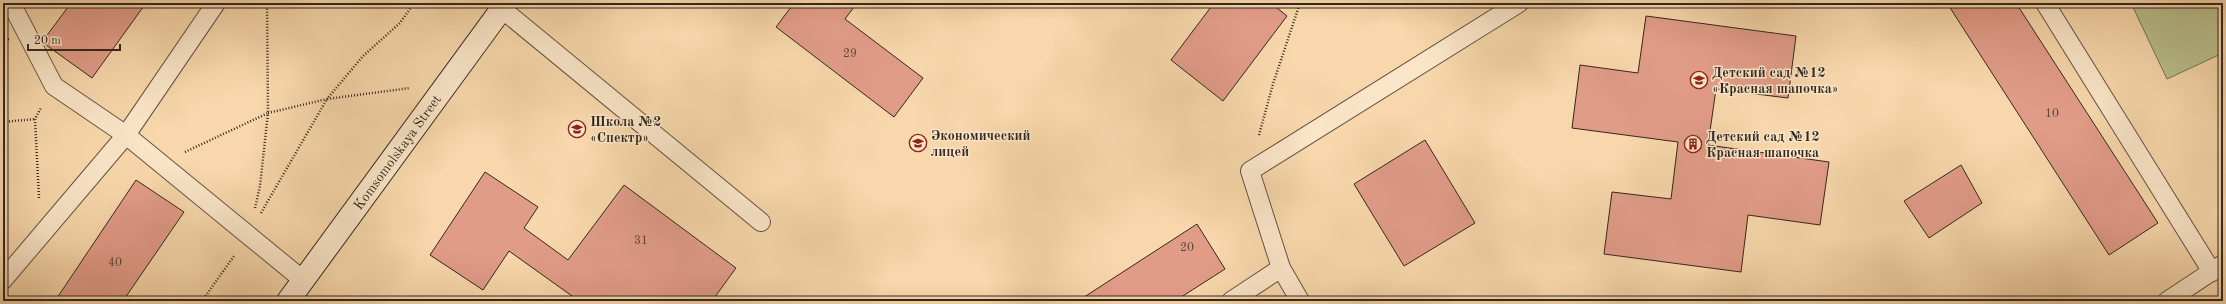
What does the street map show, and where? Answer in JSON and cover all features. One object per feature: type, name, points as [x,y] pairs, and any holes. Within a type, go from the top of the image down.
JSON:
[{"type":"street","name":"Komsomolskaya Street","points":[[288,301],[504,6]]},
{"type":"lane","points":[[10,3],[54,86],[126,135],[303,280]]},
{"type":"lane","points":[[3,280],[126,135],[216,3]]},
{"type":"lane","points":[[1300,301],[1281,268],[1250,171],[1519,3]]},
{"type":"lane","points":[[2045,3],[2217,268],[2168,301]]},
{"type":"lane","points":[[504,6],[761,222]]},
{"type":"lane","points":[[1231,301],[1281,268]]},
{"type":"path","points":[[248,235],[260,186],[268,113],[267,3]]},
{"type":"path","points":[[202,301],[248,235],[327,99],[363,56],[400,23],[414,3]]},
{"type":"path","points":[[1250,171],[1273,84],[1300,3]]},
{"type":"path","points":[[161,164],[268,113],[327,99],[448,83]]},
{"type":"path","points":[[41,236],[35,119],[54,86]]},
{"type":"path","points":[[3,122],[35,119]]},
{"type":"green space","points":[[2131,3],[2223,3],[2223,53],[2167,79]]},
{"type":"building","points":[[71,3],[146,3],[92,78],[42,42]]},
{"type":"building","points":[[794,3],[857,3],[845,19],[923,78],[894,117],[776,27]]},
{"type":"building","points":[[1214,3],[1271,3],[1287,16],[1223,101],[1171,60]]},
{"type":"building","points":[[1947,3],[2016,3],[2158,223],[2109,255]]},
{"type":"building","name":"Детский сад №12 Красная шапочка","points":[[1646,16],[1796,36],[1788,98],[1716,89],[1708,145],[1829,162],[1820,225],[1748,215],[1741,272],[1604,254],[1612,192],[1671,199],[1678,142],[1572,128],[1580,65],[1638,73]]},
{"type":"building","points":[[3,35],[9,39],[3,48]]},
{"type":"building","points":[[1425,140],[1475,223],[1404,266],[1354,184]]},
{"type":"building","points":[[1961,165],[1982,203],[1929,238],[1904,201]]},
{"type":"building","points":[[485,172],[538,207],[524,228],[568,260],[624,185],[736,268],[712,301],[579,301],[509,251],[483,290],[430,255]]},
{"type":"building","points":[[136,180],[184,212],[123,301],[55,301]]},
{"type":"building","points":[[1197,224],[1225,269],[1175,301],[1078,301]]},
{"type":"place","name":"Детский сад №12 «Красная шапочка»","points":[[1699,80]]},
{"type":"place","name":"Школа №2 «Спектр»","points":[[577,129]]},
{"type":"place","name":"Экономический лицей","points":[[918,143]]},
{"type":"place","name":"Детский сад №12 Красная шапочка","points":[[1693,144]]}]
